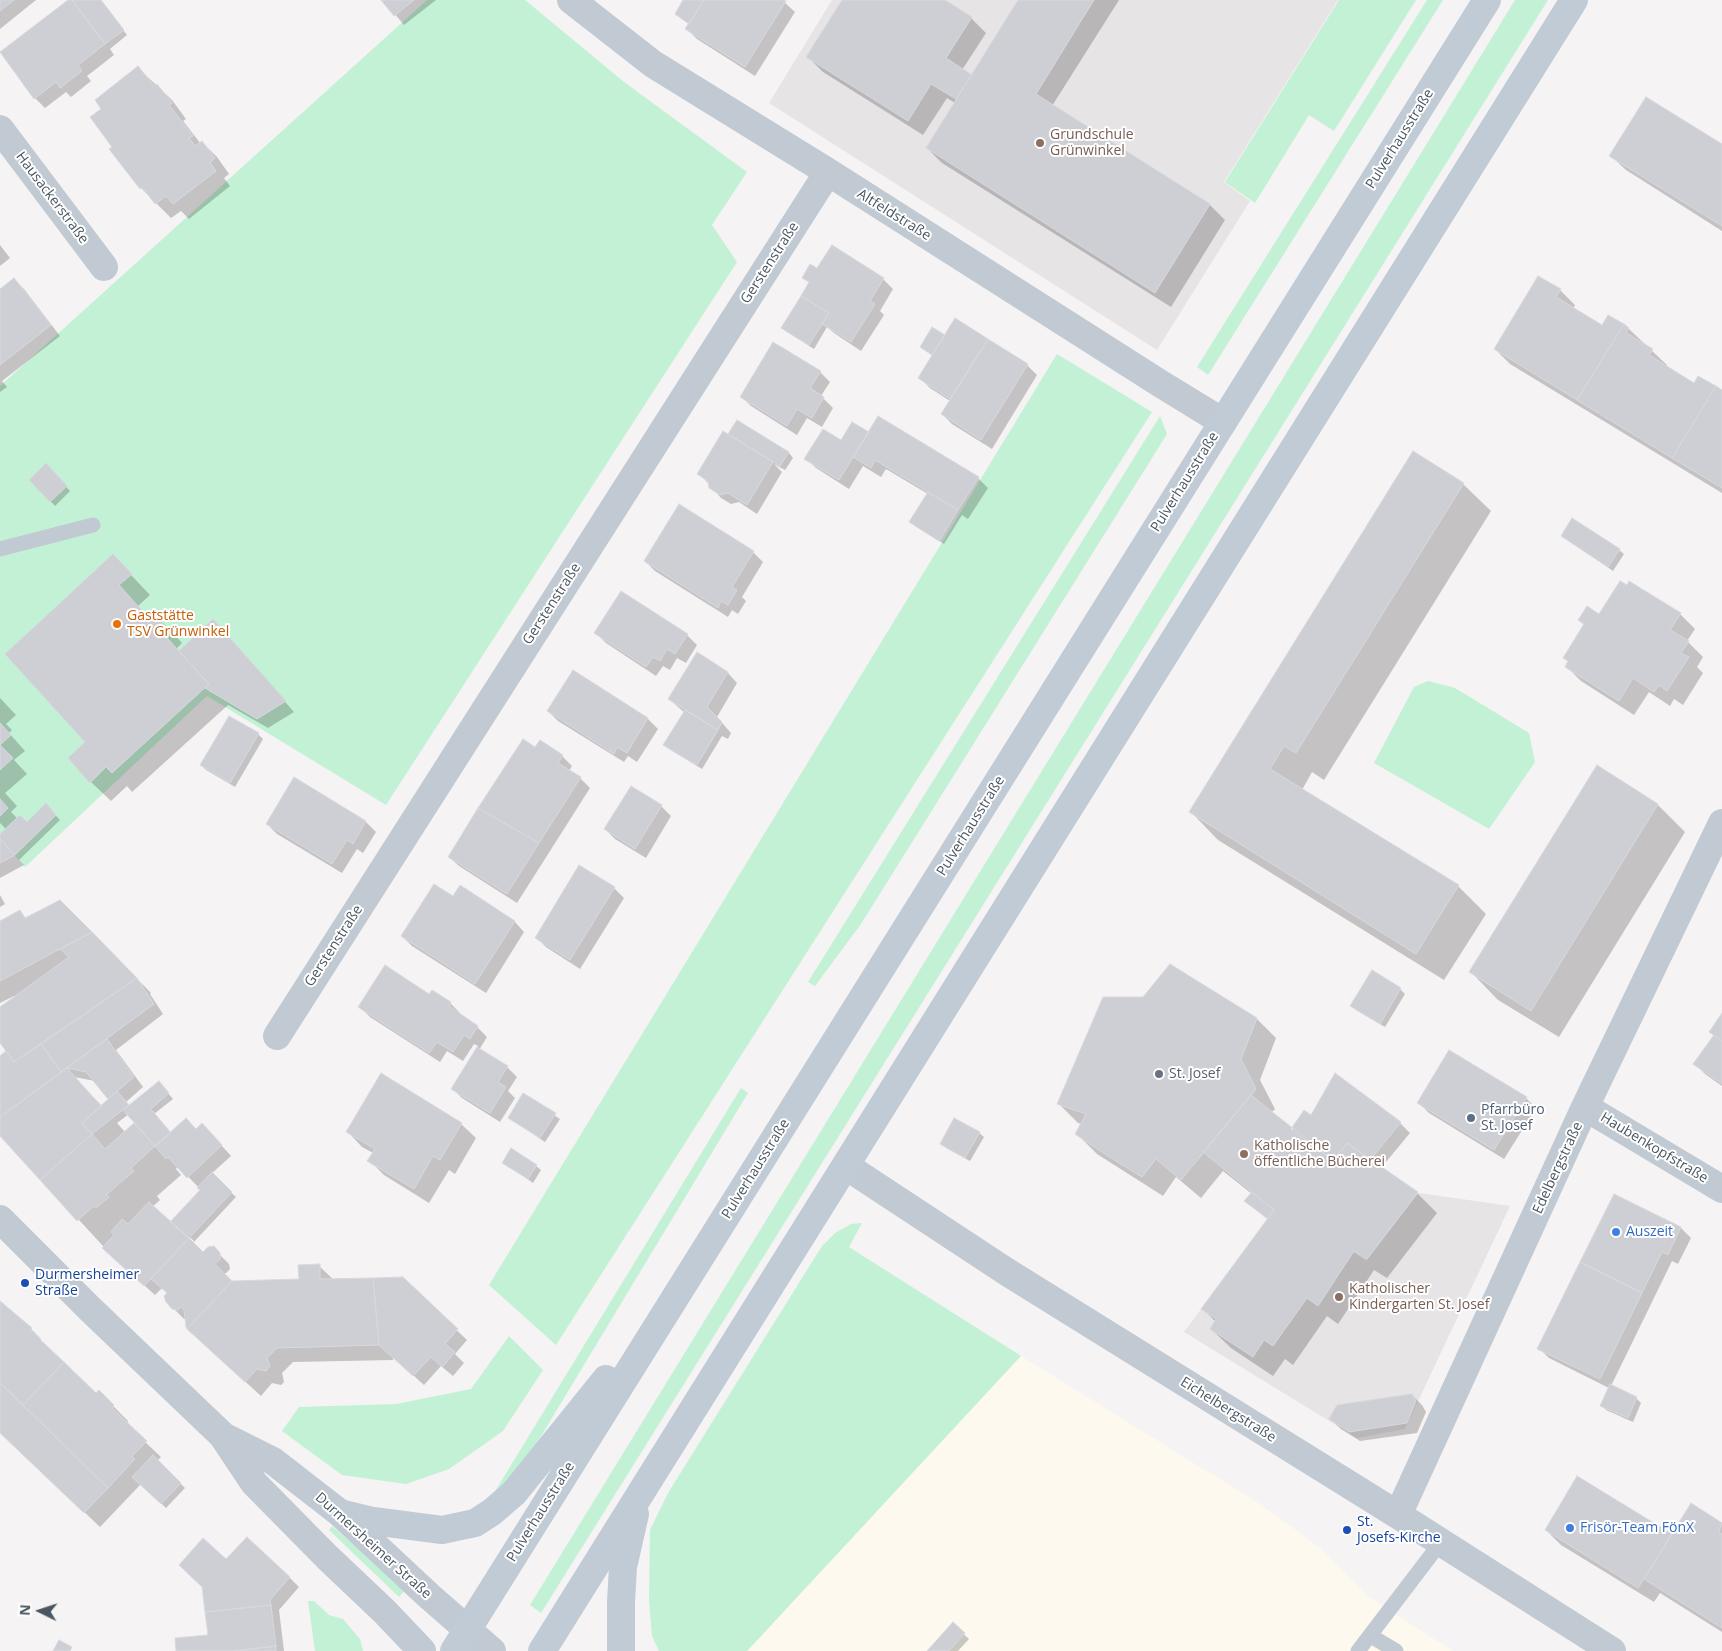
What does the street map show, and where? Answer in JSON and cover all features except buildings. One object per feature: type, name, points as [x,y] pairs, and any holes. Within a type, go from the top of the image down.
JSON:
[{"type":"main road","name":"Pulverhausstraße","points":[[454,1651],[1487,0]]},
{"type":"main road","points":[[542,1651],[1574,0]]},
{"type":"main road","points":[[340,1513],[373,1521],[442,1530],[475,1523],[492,1512],[514,1493],[684,1283]]},
{"type":"main road","points":[[621,1651],[621,1602],[624,1567],[639,1495]]},
{"type":"street","name":"Altfeldstraße","points":[[571,0],[653,64],[828,172],[1223,422]]},
{"type":"street","name":"Hausackerstraße","points":[[0,129],[104,266]]},
{"type":"street","name":"Gerstenstraße","points":[[277,1036],[828,172]]},
{"type":"street","name":"Edelbergstraße","points":[[1398,1514],[1586,1107],[1722,823]]},
{"type":"street","name":"Haubenkopfstraße","points":[[1586,1107],[1722,1189]]},
{"type":"street","name":"Eichelbergstraße","points":[[846,1166],[1007,1272],[1398,1514],[1612,1651]]},
{"type":"street","name":"Durmersheimer Straße","points":[[0,1219],[89,1308],[222,1435],[254,1483],[422,1651]]},
{"type":"street","name":"Durmersheimer Straße","points":[[222,1435],[273,1462],[340,1513],[429,1596],[468,1628],[492,1651]]},
{"type":"lane","points":[[0,549],[93,525]]},
{"type":"lane","points":[[1358,1651],[1441,1542]]},
{"type":"lane","points":[[1371,1636],[1396,1651]]},
{"type":"shaded area","name":"Grundschule Grünwinkel","points":[[832,0],[1338,0],[1224,182],[1250,201],[1157,350],[769,103]]},
{"type":"shaded area","name":"Katholischer Kindergarten St. Josef","points":[[1419,1193],[1510,1206],[1405,1429],[1357,1438],[1184,1332],[1281,1201],[1366,1261]]},
{"type":"shaded area","points":[[1021,1356],[1260,1504],[1319,1547],[1369,1597],[1453,1651],[748,1651]]},
{"type":"green space","points":[[427,0],[525,0],[624,82],[747,172],[712,225],[737,262],[386,805],[207,696],[25,867],[0,839],[0,386]]},
{"type":"green space","points":[[1339,0],[1416,0],[1334,131],[1309,115],[1255,203],[1225,182]]},
{"type":"green space","points":[[1427,0],[1443,0],[1208,375],[1197,367]]},
{"type":"green space","points":[[1515,0],[1548,0],[541,1613],[530,1605]]},
{"type":"green space","points":[[1057,354],[1152,412],[556,1345],[489,1285]]},
{"type":"green space","points":[[1160,416],[1167,434],[861,924],[815,986],[808,982]]},
{"type":"green space","points":[[1428,681],[1455,688],[1529,733],[1535,762],[1489,829],[1374,763],[1414,687]]},
{"type":"green space","points":[[741,1088],[748,1093],[517,1476],[494,1493]]},
{"type":"green space","points":[[862,1223],[849,1247],[1021,1356],[747,1651],[659,1651],[652,1636],[649,1601],[650,1530],[668,1493],[822,1246],[835,1233],[851,1224]]},
{"type":"green space","points":[[509,1336],[543,1370],[503,1431],[449,1469],[406,1484],[342,1475],[282,1431],[299,1407],[396,1404],[471,1389]]},
{"type":"green space","points":[[332,1526],[406,1589],[399,1597],[329,1530]]},
{"type":"green space","points":[[308,1601],[314,1601],[329,1615],[343,1619],[360,1639],[363,1651],[315,1651]]},
{"type":"place","name":"Grundschule Grünwinkel","points":[[1040,143]]},
{"type":"place","name":"Gaststätte TSV Grünwinkel","points":[[117,624]]},
{"type":"place","name":"St. Josef","points":[[1159,1074]]},
{"type":"place","name":"Pfarrbüro St. Josef","points":[[1471,1118]]},
{"type":"place","name":"Katholische öffentliche Bücherei","points":[[1244,1154]]},
{"type":"place","name":"Auszeit","points":[[1616,1232]]},
{"type":"place","name":"Durmersheimer Straße","points":[[25,1283]]},
{"type":"place","name":"Katholischer Kindergarten St. Josef","points":[[1339,1297]]},
{"type":"place","name":"Frisör-Team FönX","points":[[1570,1528]]},
{"type":"place","name":"St. Josefs-Kirche","points":[[1347,1530]]}]
